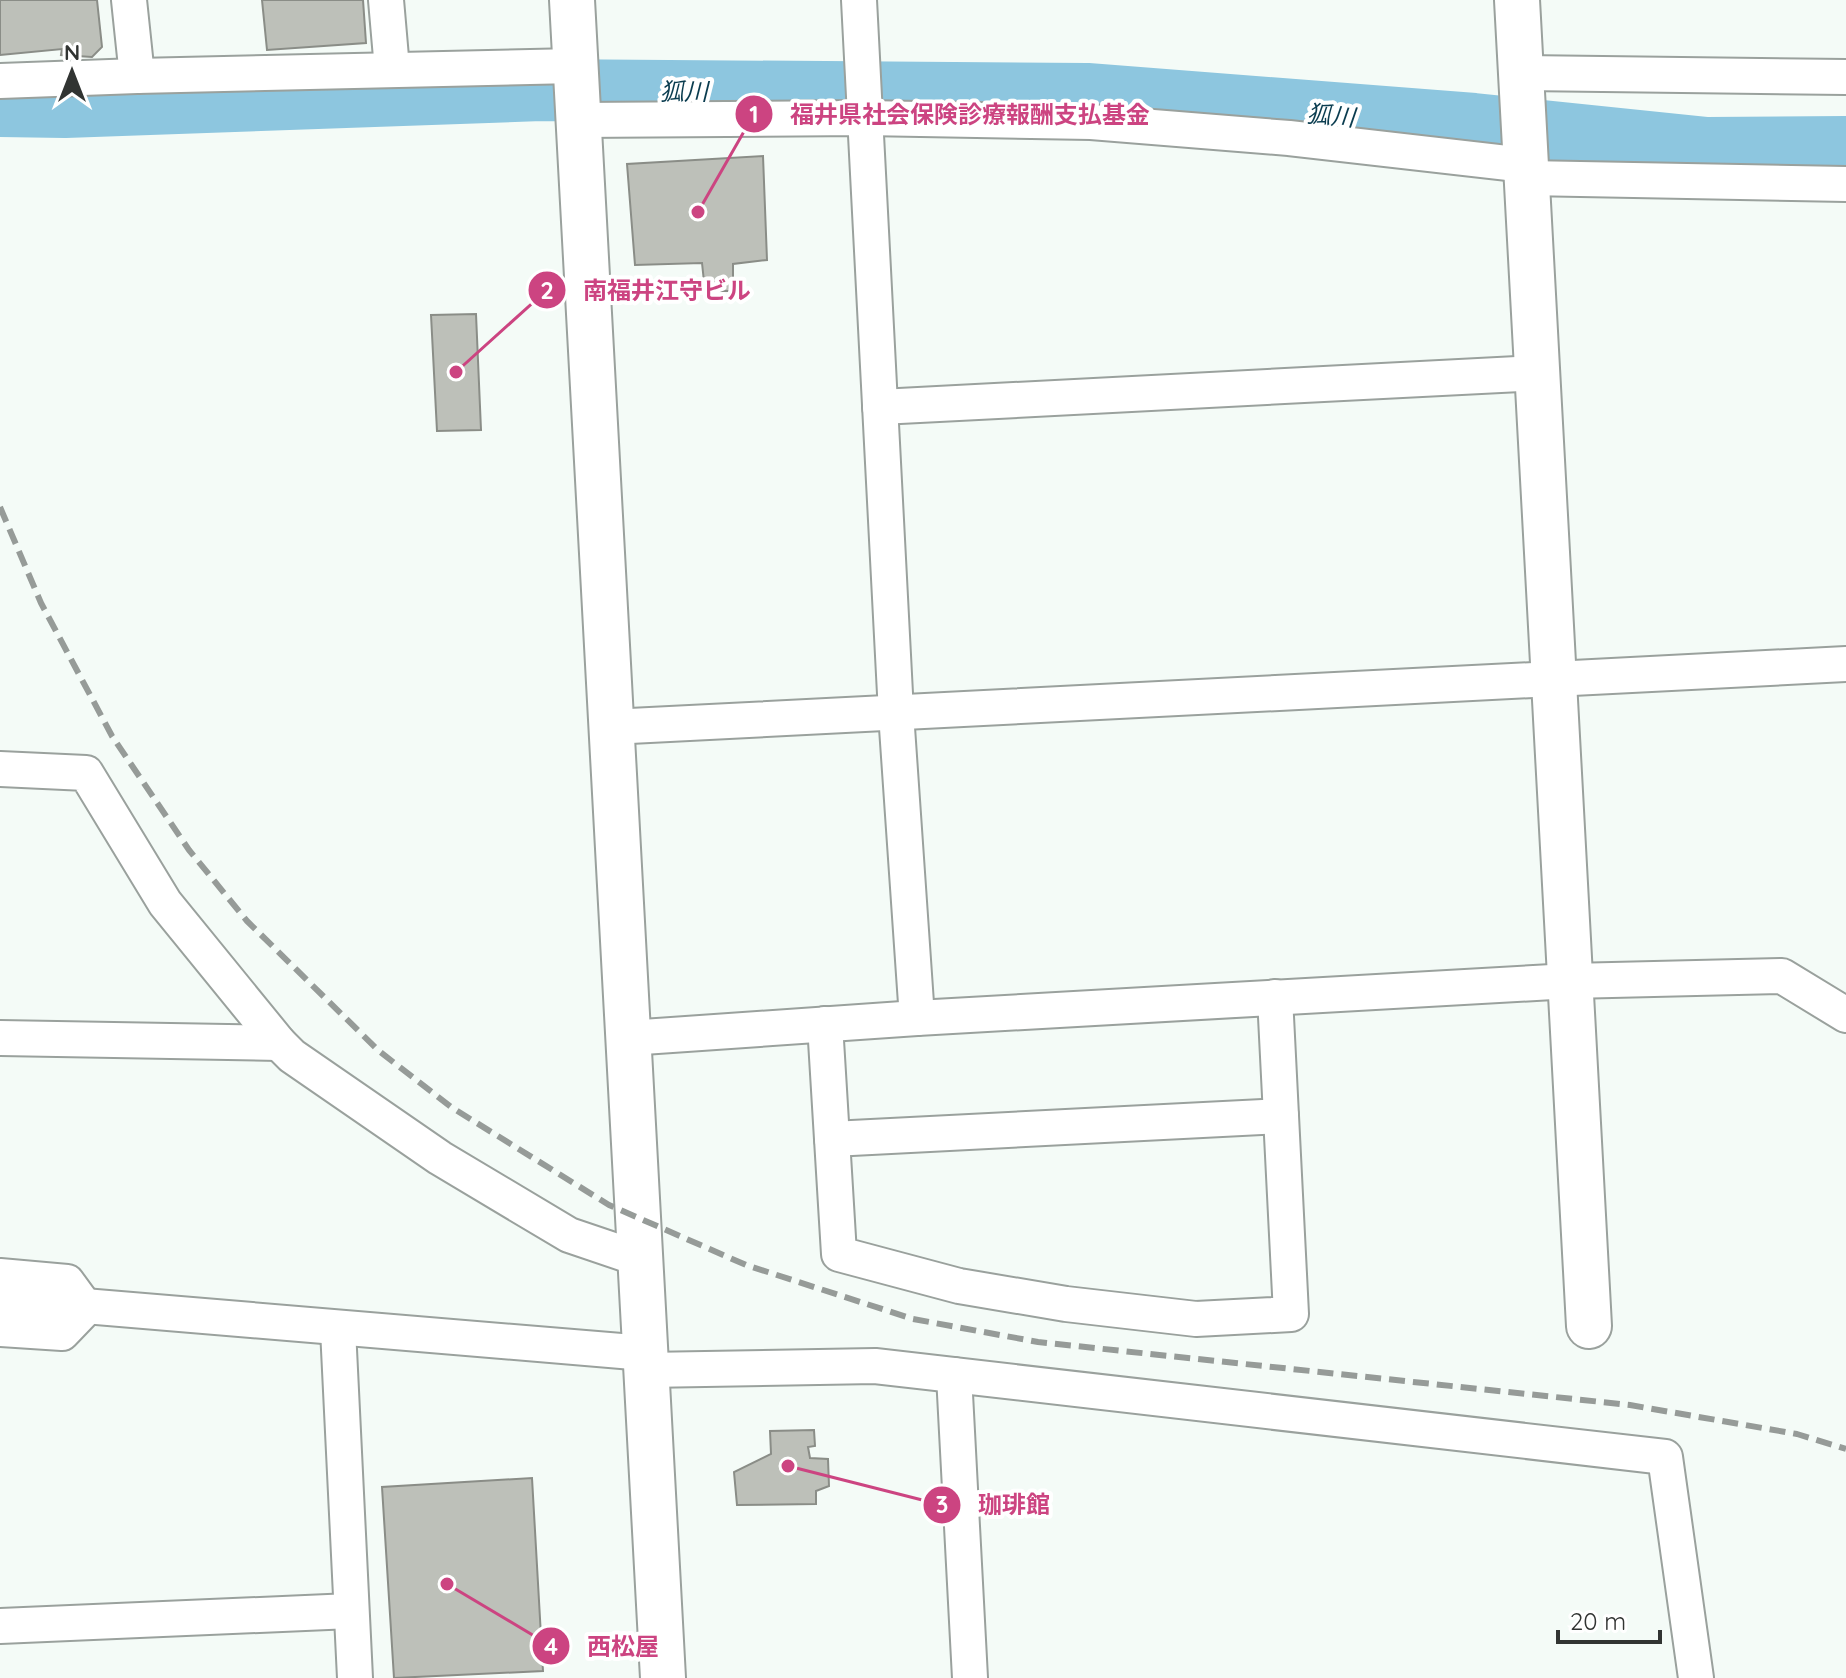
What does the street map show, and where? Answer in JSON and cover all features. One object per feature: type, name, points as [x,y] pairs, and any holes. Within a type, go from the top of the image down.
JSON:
[{"type":"street","points":[[129,0],[137,76]]},
{"type":"street","points":[[386,0],[392,69]]},
{"type":"street","points":[[572,0],[663,1678]]},
{"type":"street","points":[[859,0],[896,713],[917,1018]]},
{"type":"street","points":[[1517,0],[1589,1326]]},
{"type":"street","points":[[0,81],[392,69],[576,93],[864,101],[1289,138],[1525,134],[1846,77]]},
{"type":"street","points":[[1525,134],[1846,184]]},
{"type":"street","points":[[880,407],[1538,373]]},
{"type":"street","points":[[610,727],[1846,664]]},
{"type":"street","points":[[0,769],[86,773],[165,903],[292,1056],[440,1158],[569,1235],[640,1259]]},
{"type":"street","points":[[628,1038],[917,1018],[1570,981],[1782,976],[1846,1015]]},
{"type":"street","points":[[825,1024],[839,1254],[959,1286],[1066,1304],[1196,1319],[1291,1314],[1275,997]]},
{"type":"street","points":[[0,1038],[279,1043]]},
{"type":"street","points":[[832,1139],[1281,1116]]},
{"type":"street","points":[[0,1276],[67,1282],[86,1308]]},
{"type":"street","points":[[0,1299],[338,1329],[646,1362],[875,1366],[1665,1457],[1696,1678]]},
{"type":"street","points":[[0,1329],[62,1333],[86,1308]]},
{"type":"street","points":[[338,1329],[355,1678]]},
{"type":"street","points":[[954,1375],[970,1678]]},
{"type":"street","points":[[0,1626],[351,1611]]},
{"type":"building","points":[[0,0],[97,0],[102,47],[92,57],[61,55],[62,49],[0,55]]},
{"type":"building","points":[[262,0],[363,0],[366,43],[267,50]]},
{"type":"building","points":[[763,156],[767,260],[733,264],[733,291],[705,291],[702,263],[635,265],[627,164]]},
{"type":"building","points":[[476,314],[481,430],[437,431],[431,315]]},
{"type":"building","points":[[814,1430],[815,1446],[808,1447],[810,1458],[828,1459],[829,1486],[816,1491],[816,1504],[737,1505],[734,1472],[771,1454],[770,1431]]},
{"type":"building","points":[[532,1478],[543,1671],[394,1678],[382,1487]]},
{"type":"waterway","name":"狐川","points":[[0,106],[65,107],[541,90],[1087,94],[1474,124],[1707,148],[1846,147]]},
{"type":"railway","points":[[0,507],[41,603],[112,736],[189,850],[247,921],[379,1051],[451,1107],[609,1205],[746,1265],[913,1319],[1038,1342],[1630,1405],[1797,1434],[1846,1449]]},
{"type":"place","name":"福井県社会保険診療報酬支払基金","points":[[698,212]]},
{"type":"place","name":"南福井江守ビル","points":[[456,372]]},
{"type":"place","name":"珈琲館","points":[[788,1466]]},
{"type":"place","name":"西松屋","points":[[447,1584]]}]
